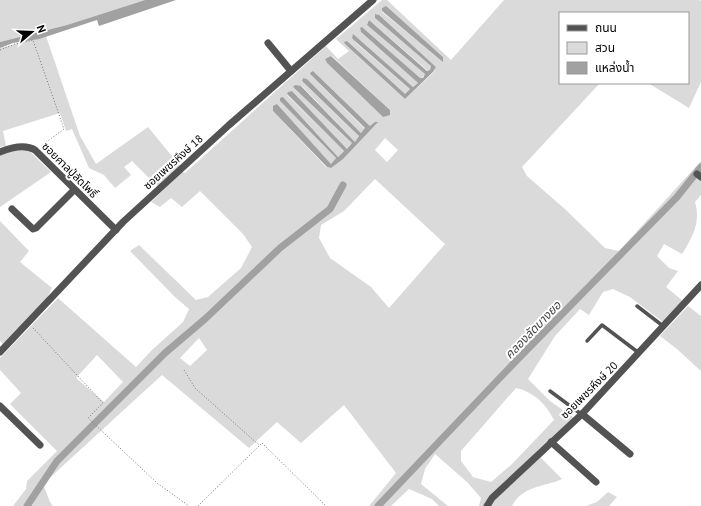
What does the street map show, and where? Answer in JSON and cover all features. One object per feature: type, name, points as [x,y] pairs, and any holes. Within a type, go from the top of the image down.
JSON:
[{"type":"street","name":"ซอยเพชรหึงษ์ 18","points":[[0,352],[116,230],[229,125],[374,0]]},
{"type":"street","points":[[268,43],[291,71]]},
{"type":"street","name":"ซอยศาลปู่ลัดโพธิ์","points":[[0,152],[24,147],[30,147],[35,150],[116,230]]},
{"type":"street","points":[[12,209],[33,229],[36,228],[74,190]]},
{"type":"street","name":"ซอยเพชรหึงษ์ 20","points":[[487,506],[492,498],[582,414],[664,327],[701,285]]},
{"type":"street","points":[[0,406],[40,445]]},
{"type":"street","points":[[582,414],[630,454]]},
{"type":"street","points":[[551,442],[596,482]]},
{"type":"lane","points":[[637,306],[664,327]]},
{"type":"lane","points":[[587,341],[602,325],[639,354]]},
{"type":"lane","points":[[550,391],[582,414]]},
{"type":"path","points":[[0,50],[15,44],[33,40],[64,129],[35,150]]},
{"type":"path","points":[[28,323],[103,403],[88,418],[158,483],[188,506]]},
{"type":"path","points":[[184,370],[195,388],[259,445]]},
{"type":"path","points":[[198,506],[262,443],[326,506]]},
{"type":"green space","points":[[0,0],[145,0],[67,25],[0,42]]},
{"type":"green space","points":[[382,0],[387,0],[451,60],[504,0],[701,1],[701,82],[689,108],[650,84],[689,84],[689,12],[559,12],[559,84],[599,84],[522,167],[527,176],[566,210],[605,248],[619,251],[701,161],[701,195],[695,202],[697,216],[693,235],[682,254],[664,244],[657,256],[669,268],[678,271],[666,287],[683,301],[663,322],[630,297],[613,289],[603,292],[589,315],[580,309],[555,336],[528,379],[550,401],[573,417],[541,458],[562,479],[527,491],[516,499],[512,506],[479,506],[481,498],[467,482],[435,454],[425,469],[421,484],[448,506],[439,506],[432,499],[409,489],[391,506],[369,506],[396,473],[344,405],[301,443],[277,422],[249,448],[162,375],[43,484],[53,506],[13,506],[26,489],[27,481],[57,451],[10,404],[21,393],[0,370],[0,358],[58,298],[136,367],[152,350],[183,322],[189,309],[175,297],[130,251],[139,245],[196,300],[208,297],[241,268],[252,247],[243,234],[200,191],[182,207],[171,198],[160,207],[151,202],[182,172],[185,173],[326,46],[338,59],[349,51],[336,39]],"holes":[[[386,7],[443,57],[443,61],[382,12],[382,8]],[[376,14],[436,67],[433,73],[405,99],[345,44],[347,41],[405,95],[410,89],[356,43],[353,35],[413,87],[418,83],[361,32],[360,28],[363,28],[420,79],[425,74],[367,25],[369,20],[428,71],[430,70],[431,66],[375,18]],[[332,56],[390,110],[383,117],[327,63],[325,59]],[[313,71],[370,126],[331,168],[326,167],[273,111],[277,104],[331,164],[336,158],[280,101],[283,97],[338,157],[344,151],[287,95],[288,92],[292,91],[347,149],[352,143],[293,87],[302,86],[355,142],[359,136],[302,81],[303,78],[307,79],[361,133],[365,129],[311,75]],[[385,138],[398,150],[387,162],[375,150]],[[375,179],[445,244],[389,308],[371,287],[330,258],[319,238],[321,225],[344,211]],[[199,338],[207,350],[190,366],[180,358]],[[97,355],[123,382],[104,402],[76,378]],[[516,388],[528,392],[539,400],[554,420],[512,464],[491,482],[473,477],[461,461],[461,451]]]},
{"type":"green space","points":[[46,36],[80,136],[96,164],[148,127],[180,166],[157,186],[132,161],[124,167],[131,175],[115,188],[104,175],[89,168],[72,129],[66,131],[60,113],[3,131],[6,146],[0,147],[0,48]]},
{"type":"green space","points":[[23,145],[51,172],[0,207],[0,150]]},
{"type":"green space","points":[[0,221],[29,251],[20,262],[52,288],[46,300],[3,344],[0,341]]},
{"type":"green space","points":[[688,306],[701,316],[701,371],[660,336]]},
{"type":"green space","points":[[608,492],[617,497],[609,506],[586,506],[597,502]]},
{"type":"water","points":[[145,0],[176,0],[99,26],[97,20],[39,39],[13,43],[0,48],[0,42],[67,25]]},
{"type":"water","points":[[386,6],[443,57],[443,62],[382,11],[382,8]]},
{"type":"water","points":[[375,14],[379,15],[436,67],[433,72],[405,99],[344,42],[347,41],[405,94],[410,89],[357,43],[352,38],[353,34],[413,87],[418,83],[361,32],[360,28],[362,27],[420,78],[423,78],[425,74],[367,25],[369,20],[427,71],[430,70],[431,66],[375,18]]},
{"type":"water","points":[[331,56],[390,110],[390,115],[383,117],[327,63],[325,59]]},
{"type":"water","points":[[313,71],[370,126],[375,122],[378,122],[343,159],[331,168],[327,167],[273,111],[273,106],[277,104],[331,164],[336,158],[280,101],[280,98],[283,97],[338,157],[344,151],[287,94],[288,92],[292,91],[347,149],[352,143],[293,87],[295,85],[301,86],[355,142],[359,136],[302,81],[303,78],[307,79],[361,133],[365,128],[311,75],[310,73]]},
{"type":"waterway","name":"คลองลัดบางยอ","points":[[378,506],[514,363],[677,197],[701,167]]},
{"type":"waterway","points":[[27,506],[57,461],[165,353],[205,319],[280,248],[330,209],[343,185]]}]
